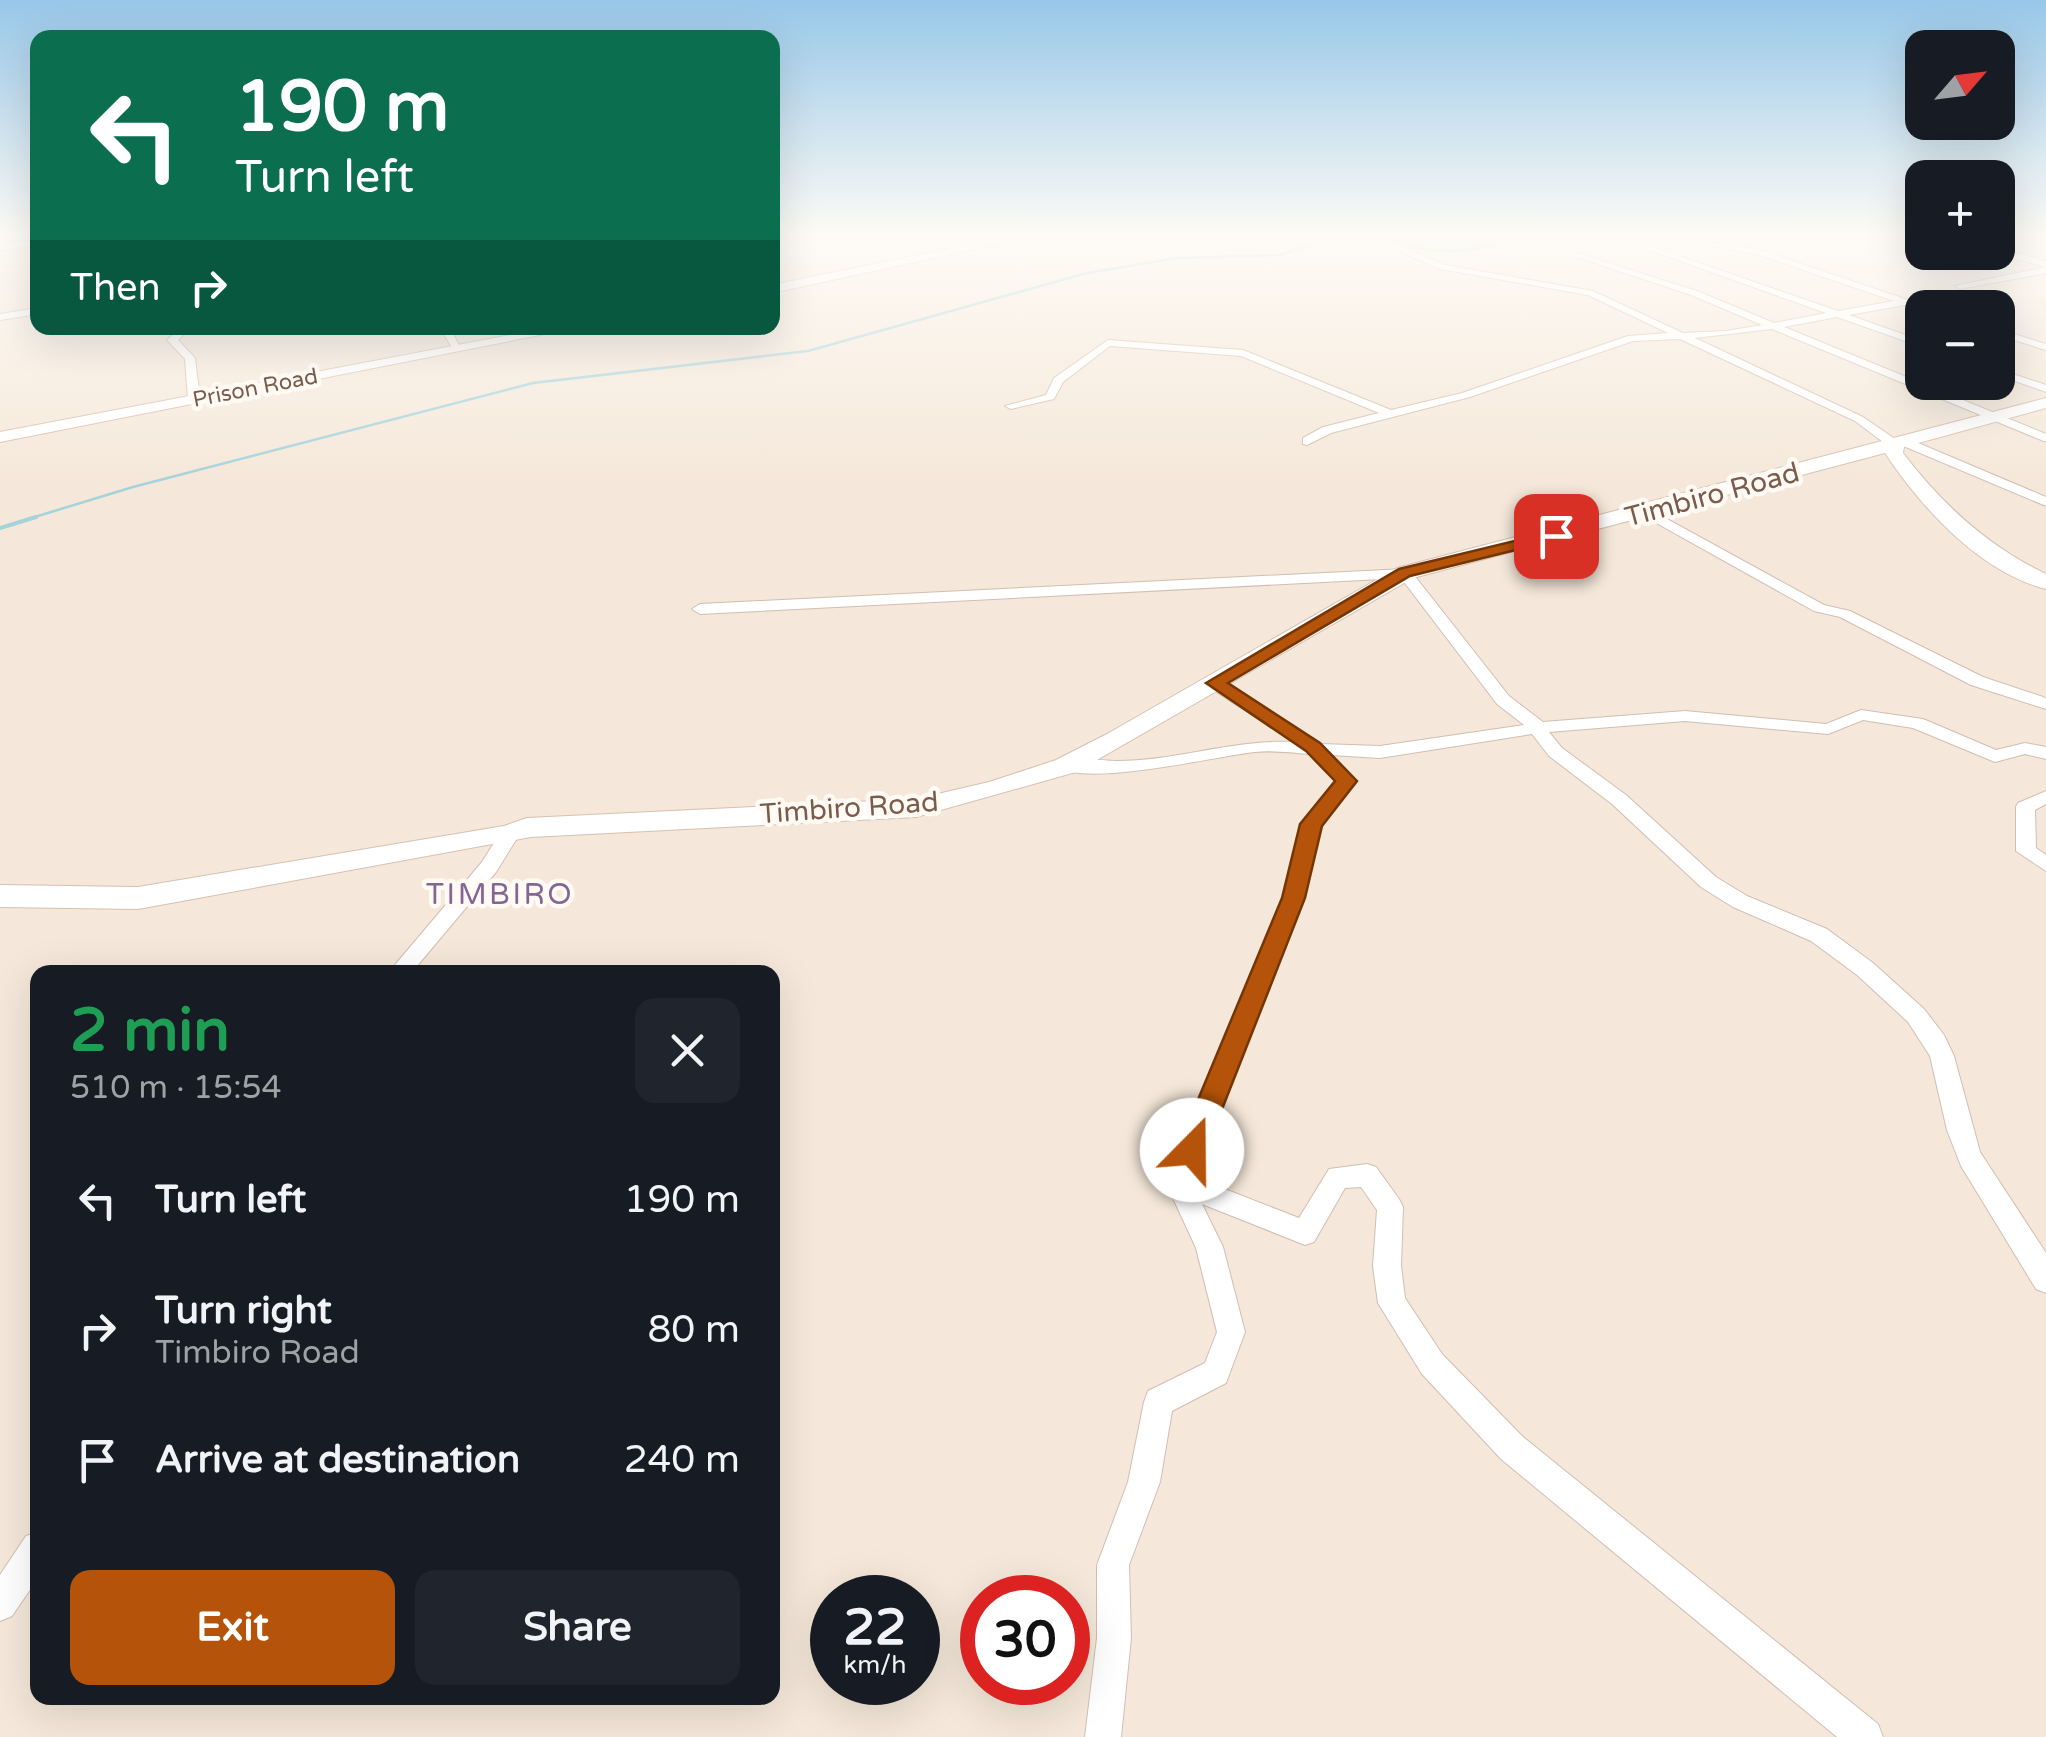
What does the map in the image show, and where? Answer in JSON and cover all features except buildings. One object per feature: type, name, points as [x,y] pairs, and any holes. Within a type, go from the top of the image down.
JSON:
[{"type":"street","points":[[1641,317],[1903,441],[2046,502]]},
{"type":"street","points":[[1748,317],[2046,438]]},
{"type":"street","points":[[1307,440],[1388,413],[1466,395],[1632,338],[1771,327],[1821,317]]},
{"type":"street","points":[[1845,317],[1905,338]]},
{"type":"street","points":[[177,335],[172,340],[190,358],[194,399]]},
{"type":"street","points":[[449,335],[457,347]]},
{"type":"street","name":"Prison Road","points":[[0,437],[527,335]]},
{"type":"street","points":[[2015,338],[2046,348]]},
{"type":"street","points":[[1012,406],[1050,397],[1058,380],[1075,372],[1090,353],[1108,343],[1243,353],[1388,413]]},
{"type":"street","points":[[2015,378],[2046,390]]},
{"type":"street","name":"Timbiro Road","points":[[0,896],[138,898],[508,836],[528,828],[709,815],[916,808],[1066,766],[1405,572],[1647,512],[2046,404]]},
{"type":"street","points":[[1870,425],[1903,441]]},
{"type":"street","points":[[1903,441],[1894,453],[1941,512],[2004,564],[2046,582]]},
{"type":"street","points":[[1647,512],[1819,608],[1845,614],[1976,681],[2046,704]]},
{"type":"street","points":[[700,609],[1082,593],[1155,584],[1405,572],[1503,700],[1539,728],[1540,737],[1635,810],[1643,824],[1699,877],[1734,898],[1817,933],[1874,976],[1935,1039],[1970,1156],[2024,1237],[2046,1280]]},
{"type":"street","points":[[1103,1737],[1114,1638],[1113,1565],[1144,1482],[1159,1402],[1216,1373],[1231,1332],[1209,1248],[1178,1184],[1293,898],[1311,824],[1346,781],[1313,747],[1215,683]]},
{"type":"street","points":[[1066,766],[1123,768],[1260,746],[1380,752],[1539,728],[1685,716],[1828,729],[1861,716],[1917,724],[1995,756],[2026,748],[2046,753]]},
{"type":"street","points":[[2046,796],[2024,808],[2026,852],[2046,864]]},
{"type":"street","points":[[406,965],[489,867],[508,836]]},
{"type":"street","points":[[1178,1184],[1305,1233],[1338,1177],[1367,1175],[1390,1207],[1387,1266],[1392,1303],[1432,1364],[1512,1448],[1865,1737]]},
{"type":"street","points":[[0,1604],[30,1560]]},
{"type":"shaded area","points":[[0,317],[30,317],[30,335],[780,335],[780,317],[1905,317],[1905,400],[2015,400],[2015,317],[2046,317],[2046,1737],[0,1737]]},
{"type":"waterway","points":[[28,519],[133,487],[533,383],[808,351],[929,317]]},
{"type":"waterway","points":[[0,528],[36,517]]},
{"type":"district","name":"TIMBIRO","points":[[500,894]]},
{"type":"route","points":[[1192,1150],[1293,898],[1311,824],[1346,781],[1313,747],[1215,683],[1405,572],[1556,536]]}]
